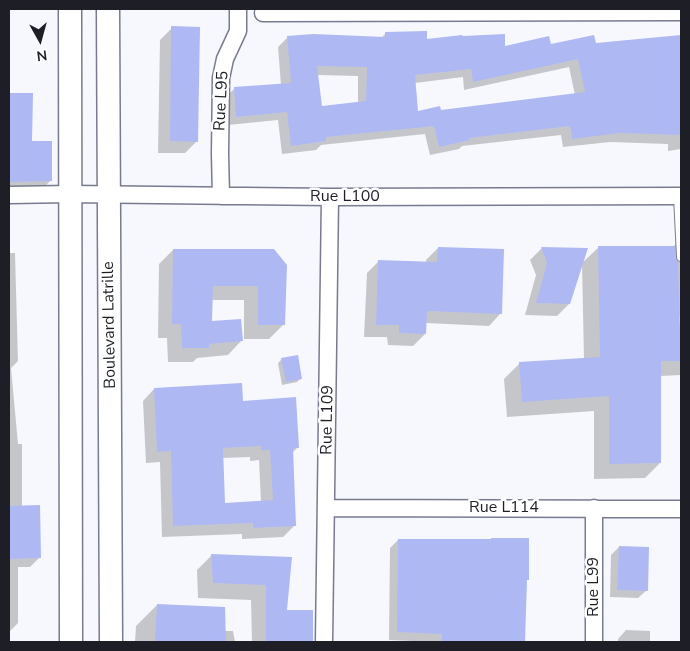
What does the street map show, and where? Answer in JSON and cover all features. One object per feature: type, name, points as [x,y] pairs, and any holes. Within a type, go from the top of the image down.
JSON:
[{"type":"main road","points":[[70,9],[71,642]]},
{"type":"main road","name":"Boulevard Latrille","points":[[108,9],[111,642]]},
{"type":"street","name":"Rue L95","points":[[221,196],[221,78],[225,59],[238,31],[238,9]]},
{"type":"street","points":[[238,31],[265,11],[681,12]]},
{"type":"street","name":"Rue L100","points":[[9,195],[108,194],[330,197],[679,196]]},
{"type":"street","name":"Rue L109","points":[[324,642],[330,197]]},
{"type":"street","name":"Rue L114","points":[[327,508],[681,509]]},
{"type":"street","name":"Rue L99","points":[[594,508],[594,642]]},
{"type":"lane","points":[[679,196],[681,258]]},
{"type":"building","points":[[171,26],[200,27],[198,142],[170,141]]},
{"type":"building","points":[[427,31],[427,39],[462,35],[505,34],[505,46],[549,36],[551,44],[594,35],[596,43],[681,35],[681,135],[620,133],[572,139],[570,126],[469,138],[470,140],[439,147],[434,126],[326,137],[326,141],[291,146],[287,112],[236,117],[234,87],[291,83],[287,36],[313,34],[385,37],[385,32]],"holes":[[[578,59],[585,92],[441,110],[440,106],[418,111],[415,75],[471,69],[473,82]],[[317,66],[367,67],[366,101],[322,106]]]},
{"type":"building","points":[[9,93],[33,93],[32,141],[52,141],[52,181],[9,182]]},
{"type":"building","points":[[598,246],[675,246],[675,258],[678,262],[681,361],[661,361],[661,463],[609,464],[609,396],[522,402],[519,362],[600,357]]},
{"type":"building","points":[[438,247],[504,249],[502,314],[427,311],[426,334],[399,333],[399,325],[376,325],[378,260],[437,262]]},
{"type":"building","points":[[541,247],[588,248],[570,304],[536,303],[547,263]]},
{"type":"building","points":[[173,249],[274,249],[287,265],[285,325],[258,325],[258,286],[213,286],[212,321],[241,319],[243,341],[209,344],[209,348],[182,348],[181,324],[172,324]]},
{"type":"building","points":[[298,355],[302,379],[286,382],[281,358]]},
{"type":"building","points":[[242,383],[243,401],[296,397],[299,448],[293,448],[296,526],[253,528],[253,523],[173,526],[171,451],[157,452],[154,388]],"holes":[[[261,446],[261,450],[270,450],[273,500],[225,503],[223,448]]]},
{"type":"building","points":[[40,505],[41,558],[9,559],[9,506]]},
{"type":"building","points":[[529,538],[529,580],[527,580],[525,642],[442,642],[442,634],[397,632],[398,539]]},
{"type":"building","points":[[619,546],[649,547],[648,591],[617,590]]},
{"type":"building","points":[[211,554],[292,557],[287,610],[313,610],[313,642],[266,642],[266,585],[213,583]]},
{"type":"building","points":[[157,604],[225,607],[226,642],[155,642]]}]
